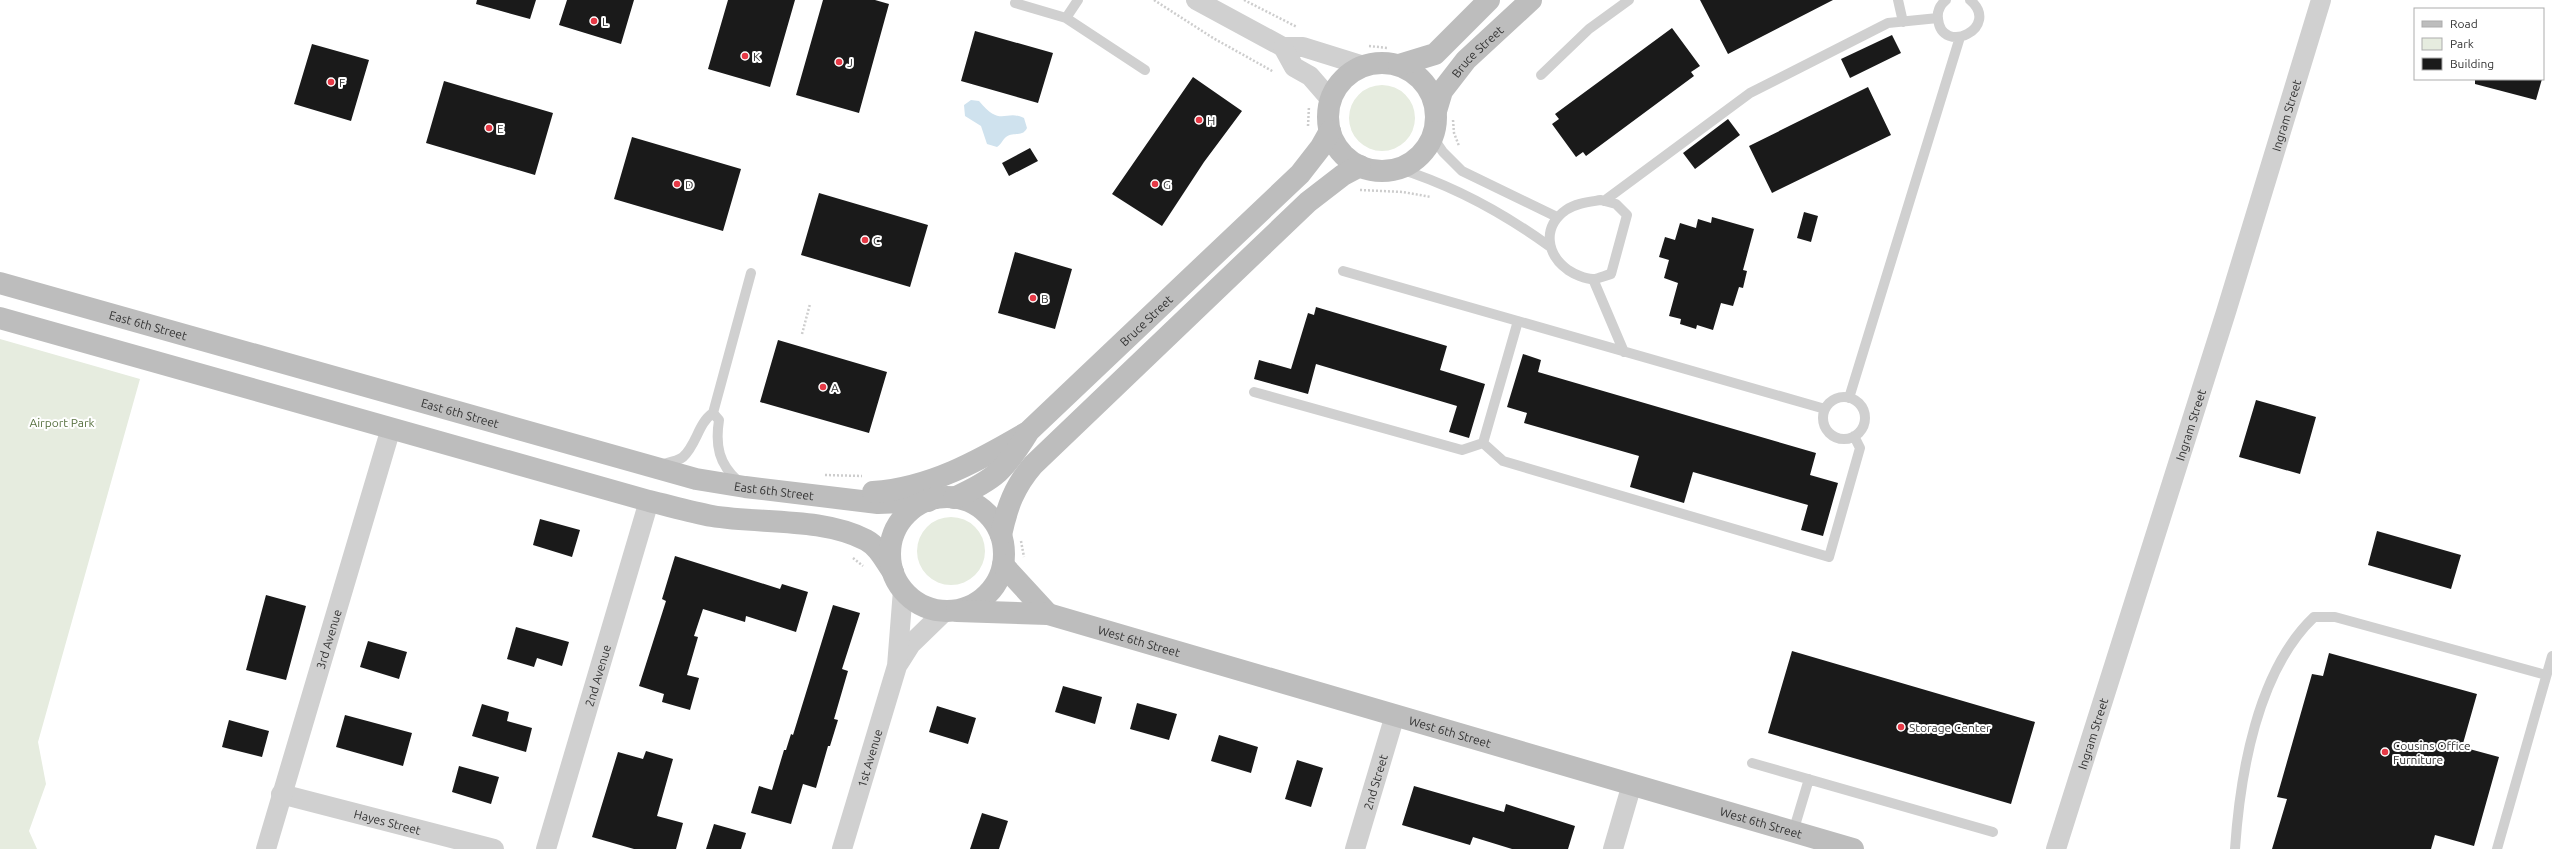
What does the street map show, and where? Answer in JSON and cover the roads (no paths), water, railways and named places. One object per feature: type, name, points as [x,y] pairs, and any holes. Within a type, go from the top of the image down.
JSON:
[{"type":"street","points":[[1196,0],[1283,47],[1303,47],[1363,55],[1375,63],[1396,56],[1435,54],[1489,0]]},
{"type":"street","name":"Bruce Street","points":[[1445,111],[1442,91],[1466,60],[1531,0]]},
{"type":"street","name":"Ingram Street","points":[[2056,849],[2226,312],[2321,0]]},
{"type":"street","points":[[1283,47],[1294,67],[1310,76],[1330,99]]},
{"type":"street","points":[[1363,55],[1344,78],[1330,99],[1328,120],[1330,132],[1341,152],[1360,166],[1384,171],[1397,168],[1418,156],[1432,136],[1445,111],[1419,77],[1396,56]]},
{"type":"street","name":"Bruce Street","points":[[954,498],[994,478],[1013,457],[1029,431],[1300,174],[1321,147],[1330,132]]},
{"type":"street","points":[[0,318],[649,501],[712,516],[812,526],[846,533],[866,540],[878,549],[898,581],[915,601],[929,608],[951,611],[973,605],[987,595],[998,581],[1003,565],[1004,550],[1011,534],[1012,494],[1020,480],[1033,465],[1308,202],[1343,175],[1360,166]]},
{"type":"street","name":"East 6th Street","points":[[0,284],[696,479],[745,487],[825,496],[878,504],[928,501]]},
{"type":"street","name":"3rd Avenue","points":[[266,849],[281,794],[391,428]]},
{"type":"street","points":[[825,496],[877,492],[925,482],[950,474],[983,458],[1029,431]]},
{"type":"street","points":[[898,581],[891,543],[896,530],[910,512],[928,501],[954,498],[969,502],[983,510],[993,521],[1011,534]]},
{"type":"street","name":"2nd Avenue","points":[[546,849],[649,501]]},
{"type":"street","points":[[1003,565],[1048,614]]},
{"type":"street","name":"1st Avenue","points":[[898,581],[898,666]]},
{"type":"street","name":"West 6th Street","points":[[951,611],[988,610],[1048,614],[1853,849]]},
{"type":"street","name":"1st Avenue","points":[[842,849],[898,666],[911,644],[951,611]]},
{"type":"street","name":"2nd Street","points":[[1355,849],[1395,715]]},
{"type":"street","points":[[1612,849],[1632,784]]},
{"type":"street","name":"Hayes Street","points":[[281,794],[494,849]]},
{"type":"lane","points":[[1066,18],[1078,0]]},
{"type":"lane","points":[[1541,75],[1589,28],[1629,0]]},
{"type":"lane","points":[[1898,0],[1903,22]]},
{"type":"lane","points":[[1946,0],[1939,7],[1938,18],[1941,28],[1946,33],[1960,37],[1971,33],[1978,22],[1978,9],[1970,0]]},
{"type":"lane","points":[[1015,3],[1066,18],[1145,70]]},
{"type":"lane","points":[[1604,201],[1750,93],[1888,23],[1938,18]]},
{"type":"lane","points":[[1849,398],[1960,37]]},
{"type":"lane","points":[[1432,136],[1443,152],[1462,171],[1557,217]]},
{"type":"lane","points":[[1397,168],[1452,188],[1517,223],[1549,246],[1557,262],[1573,274],[1593,279],[1611,274],[1627,215],[1616,204],[1604,201],[1582,202],[1567,209],[1557,217],[1550,230],[1549,246]]},
{"type":"lane","points":[[1343,271],[1825,409]]},
{"type":"lane","points":[[654,468],[682,458],[696,441],[707,417],[713,413],[751,273]]},
{"type":"lane","points":[[1593,279],[1624,352]]},
{"type":"lane","points":[[1483,443],[1518,321]]},
{"type":"lane","points":[[1254,392],[1462,450],[1483,443]]},
{"type":"lane","points":[[1849,398],[1860,405],[1864,417],[1861,429],[1854,436],[1845,439],[1831,435],[1824,423],[1825,409],[1835,399],[1849,398]]},
{"type":"lane","points":[[713,413],[719,420],[718,452],[727,471],[745,487]]},
{"type":"lane","points":[[1483,443],[1503,461],[1829,557],[1860,448],[1854,436]]},
{"type":"lane","points":[[2235,849],[2238,800],[2253,730],[2276,670],[2302,628],[2314,617],[2335,617],[2546,675]]},
{"type":"lane","points":[[2497,849],[2552,656]]},
{"type":"lane","points":[[1752,762],[1993,832]]},
{"type":"lane","points":[[1793,832],[1809,778]]},
{"type":"water","points":[[971,100],[979,101],[986,109],[998,116],[1012,115],[1024,118],[1027,128],[1023,133],[1009,135],[997,147],[987,144],[981,126],[965,116],[964,105]]},
{"type":"place","name":"L","points":[[594,21]]},
{"type":"place","name":"K","points":[[745,56]]},
{"type":"place","name":"J","points":[[839,62]]},
{"type":"place","name":"F","points":[[331,82]]},
{"type":"place","name":"H","points":[[1199,120]]},
{"type":"place","name":"E","points":[[489,128]]},
{"type":"place","name":"D","points":[[677,184]]},
{"type":"place","name":"G","points":[[1155,184]]},
{"type":"place","name":"C","points":[[865,240]]},
{"type":"place","name":"B","points":[[1033,298]]},
{"type":"place","name":"A","points":[[823,387]]},
{"type":"place","name":"Storage Center","points":[[1901,727]]},
{"type":"place","name":"Cousins Office Furniture","points":[[2385,752]]},
{"type":"park label","name":"Airport Park","points":[[62,422]]}]
